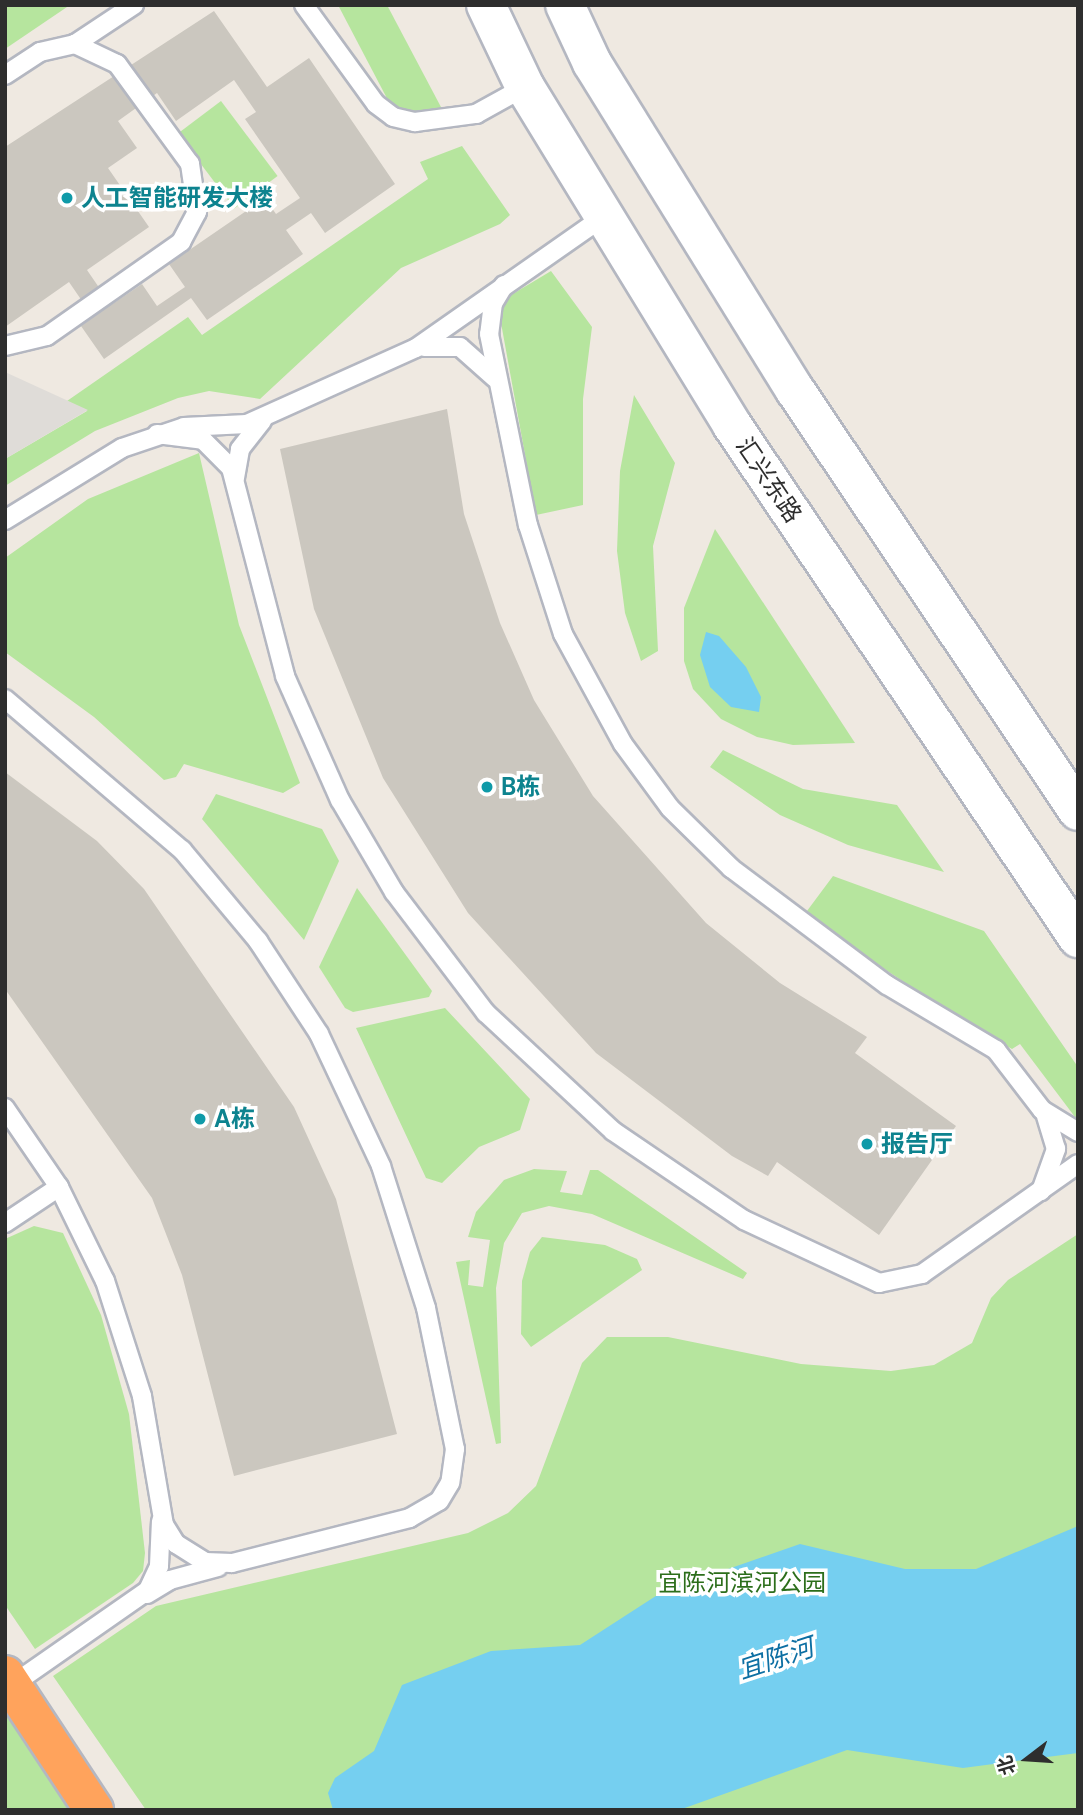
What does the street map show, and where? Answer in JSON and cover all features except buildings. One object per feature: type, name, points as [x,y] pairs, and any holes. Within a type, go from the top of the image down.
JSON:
[{"type":"highway","points":[[8,1680],[94,1810]]},
{"type":"main road","name":"汇兴东路","points":[[486,5],[525,87],[602,218],[732,425],[1078,938]]},
{"type":"main road","points":[[565,5],[592,63],[795,390],[1078,811]]},
{"type":"lane","points":[[5,75],[40,52],[75,44],[134,5]]},
{"type":"lane","points":[[304,5],[376,104],[393,117],[415,122],[475,114],[525,87]]},
{"type":"lane","points":[[5,346],[38,341],[82,312],[181,242],[197,212],[190,164],[109,57],[75,44]]},
{"type":"lane","points":[[5,520],[80,469],[157,434],[268,416],[416,348],[602,218]]},
{"type":"lane","points":[[504,285],[489,317],[528,525],[562,634],[638,766],[738,875],[887,985],[996,1050],[1042,1110],[1054,1137],[1055,1162],[1035,1198]]},
{"type":"lane","points":[[416,348],[448,344],[472,353],[501,390]]},
{"type":"lane","points":[[235,482],[240,449],[268,416]]},
{"type":"lane","points":[[157,434],[203,440],[224,457],[235,482],[274,644],[340,800],[425,937],[486,1013],[555,1081],[648,1158],[714,1202],[879,1283],[922,1274],[1035,1198],[1078,1164]]},
{"type":"lane","points":[[5,699],[182,850],[279,970],[357,1107],[423,1297],[455,1450],[445,1493],[410,1518],[170,1580],[8,1680]]},
{"type":"lane","points":[[5,1108],[59,1187],[127,1339],[160,1511],[159,1566],[138,1600]]},
{"type":"lane","points":[[1042,1110],[1078,1132]]},
{"type":"lane","points":[[5,1223],[59,1187]]},
{"type":"lane","points":[[160,1511],[186,1552],[232,1563]]},
{"type":"green space","points":[[5,5],[70,5],[5,49]]},
{"type":"green space","points":[[338,5],[387,5],[442,109],[414,113],[391,106]]},
{"type":"green space","points":[[221,101],[278,176],[234,209],[178,133]]},
{"type":"green space","points":[[462,146],[510,215],[500,224],[401,268],[260,399],[209,391],[178,398],[95,431],[5,486],[5,459],[87,411],[67,401],[188,317],[202,335],[428,179],[420,162]]},
{"type":"green space","points":[[551,271],[592,327],[583,399],[583,505],[536,515],[499,312],[511,295]]},
{"type":"green space","points":[[634,395],[675,463],[653,546],[658,651],[641,661],[625,613],[617,551],[620,471]]},
{"type":"green space","points":[[199,453],[239,625],[300,783],[283,793],[184,764],[176,777],[164,780],[94,717],[5,652],[5,558],[88,499]]},
{"type":"green space","points":[[715,529],[855,743],[793,745],[757,737],[721,719],[693,689],[684,661],[684,608]]},
{"type":"green space","points":[[723,750],[803,789],[897,805],[944,872],[848,845],[780,815],[710,767]]},
{"type":"green space","points":[[216,794],[322,829],[339,861],[304,940],[202,819]]},
{"type":"green space","points":[[833,876],[984,931],[1078,1067],[1078,1121],[1020,1044],[1012,1049],[959,1019],[804,915]]},
{"type":"green space","points":[[357,888],[432,991],[429,997],[353,1012],[345,1008],[319,967]]},
{"type":"green space","points":[[445,1008],[530,1099],[520,1130],[479,1147],[442,1183],[426,1178],[356,1028]]},
{"type":"green space","points":[[534,1169],[567,1171],[560,1192],[582,1195],[590,1170],[598,1170],[747,1273],[743,1279],[592,1214],[549,1206],[522,1213],[504,1243],[496,1288],[501,1443],[496,1444],[456,1262],[470,1260],[468,1285],[483,1287],[490,1240],[468,1237],[476,1212],[504,1180]]},
{"type":"green space","points":[[34,1226],[63,1233],[101,1315],[129,1414],[145,1553],[143,1571],[133,1583],[35,1649],[5,1605],[5,1239]]},
{"type":"green space","name":"宜陈河滨河公园","points":[[1078,1234],[1078,1810],[146,1810],[53,1676],[156,1606],[468,1533],[508,1513],[536,1486],[582,1363],[607,1337],[668,1337],[801,1364],[891,1371],[934,1365],[972,1343],[991,1298],[1008,1280]]},
{"type":"green space","points":[[542,1237],[605,1245],[637,1259],[642,1270],[531,1347],[521,1334],[522,1281],[530,1252]]},
{"type":"green space","points":[[5,1712],[71,1810],[5,1810]]},
{"type":"shaded area","points":[[5,372],[88,410],[5,459]]},
{"type":"water","points":[[706,632],[719,636],[746,667],[761,697],[759,712],[731,707],[710,687],[700,655]]},
{"type":"water","name":"宜陈河","points":[[1078,1526],[1078,1753],[963,1768],[847,1750],[679,1810],[333,1810],[328,1793],[335,1778],[374,1751],[402,1685],[491,1651],[580,1645],[662,1592],[800,1544],[905,1569],[976,1569]]},
{"type":"place","name":"人工智能研发大楼","points":[[67,198]]},
{"type":"place","name":"B栋","points":[[487,787]]},
{"type":"place","name":"A栋","points":[[200,1119]]},
{"type":"place","name":"报告厅","points":[[867,1144]]}]
